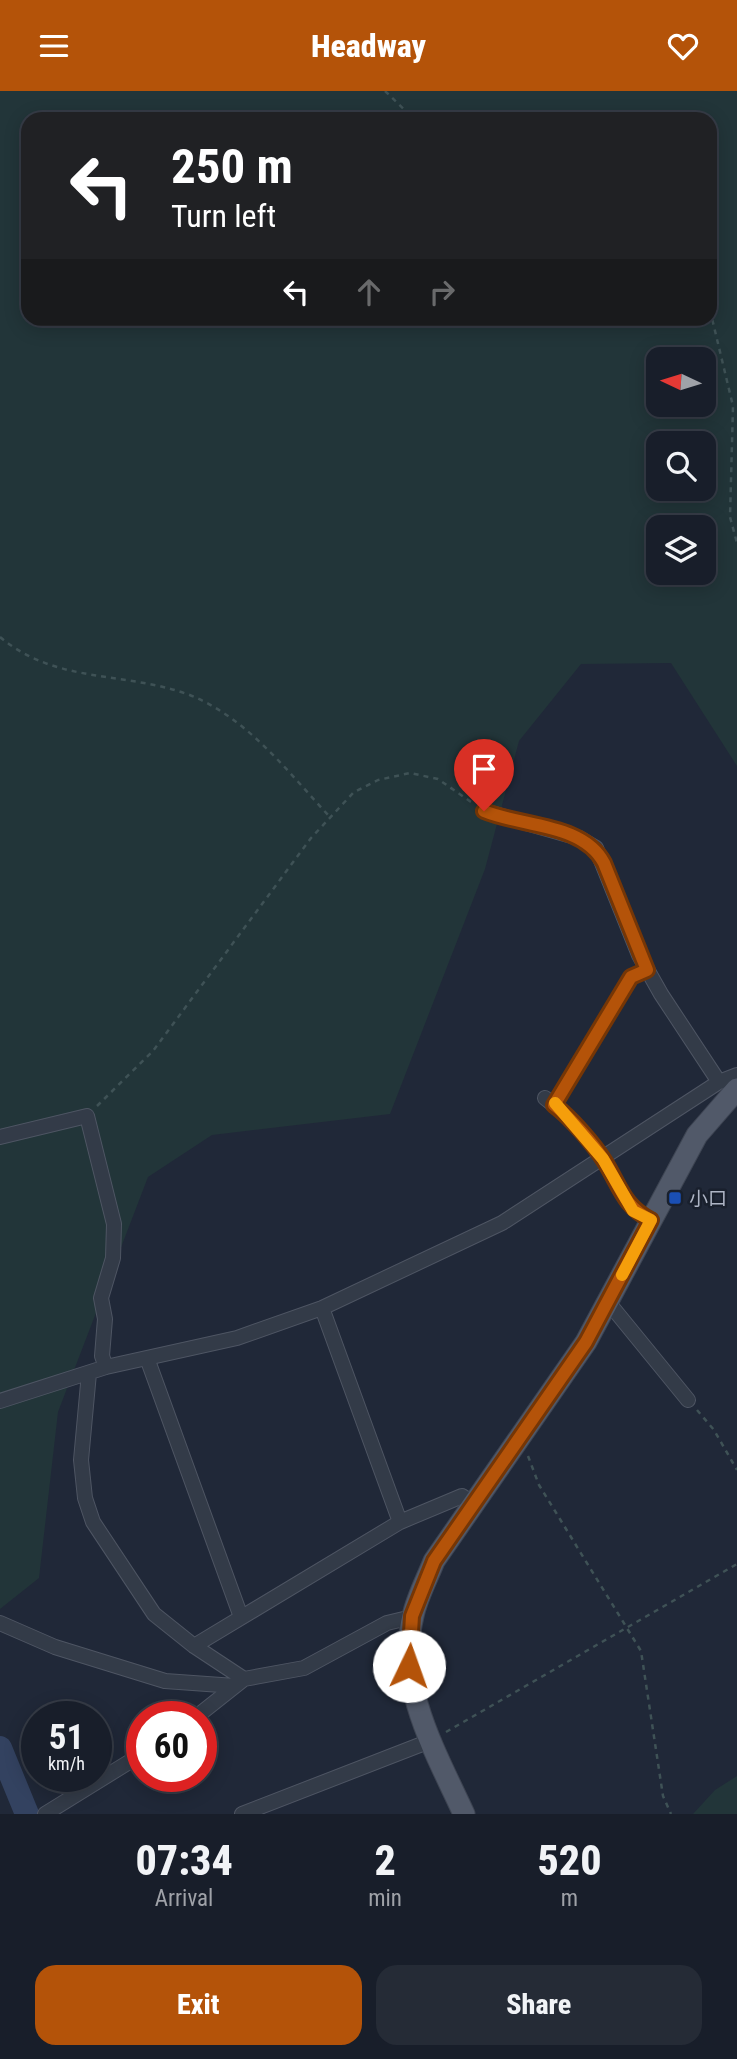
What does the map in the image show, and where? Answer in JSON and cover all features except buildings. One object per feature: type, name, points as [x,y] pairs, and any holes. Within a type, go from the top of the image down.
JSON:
[{"type":"main road","points":[[464,1814],[416,1704],[409,1666],[412,1616],[434,1561],[579,1352],[697,1135],[728,1086]]},
{"type":"street","points":[[484,811],[579,838],[596,848],[647,970],[728,1086]]},
{"type":"street","points":[[647,970],[631,977],[550,1101],[569,1117],[603,1159],[633,1211],[651,1220]]},
{"type":"street","points":[[0,1401],[106,1367],[237,1338],[323,1308],[502,1223],[603,1159],[728,1086],[737,1075]]},
{"type":"street","points":[[0,1137],[87,1116],[114,1224],[113,1258],[101,1298],[105,1319],[102,1356],[106,1367]]},
{"type":"street","points":[[608,1302],[688,1400]]},
{"type":"street","points":[[323,1308],[400,1522]]},
{"type":"street","points":[[147,1358],[242,1617]]},
{"type":"street","points":[[89,1373],[81,1459],[85,1498],[93,1522],[154,1614],[239,1682]]},
{"type":"street","points":[[194,1646],[400,1522],[462,1496],[474,1504]]},
{"type":"street","points":[[0,1623],[55,1647],[165,1681],[239,1682],[304,1668],[387,1623],[412,1616]]},
{"type":"street","points":[[216,1701],[239,1682]]},
{"type":"street","points":[[242,1814],[430,1741]]},
{"type":"street","points":[[45,1814],[126,1764]]},
{"type":"path","points":[[385,91],[407,112]]},
{"type":"path","points":[[714,326],[733,406],[730,517],[737,543]]},
{"type":"path","points":[[0,637],[20,653],[44,665],[167,688],[207,704],[250,732],[329,816]]},
{"type":"path","points":[[87,1116],[153,1051],[329,816],[354,792],[403,773],[439,779],[484,811]]},
{"type":"path","points":[[688,1400],[714,1430],[737,1470]]},
{"type":"path","points":[[515,1447],[529,1457],[539,1485],[641,1651],[663,1796],[671,1814]]},
{"type":"path","points":[[430,1741],[737,1564]]},
{"type":"green space","points":[[0,91],[737,91],[737,766],[671,663],[581,664],[519,741],[485,869],[390,1114],[212,1135],[148,1177],[58,1412],[39,1578],[0,1609]]},
{"type":"green space","points":[[737,1776],[737,1814],[693,1814],[715,1790]]},
{"type":"waterway","points":[[0,1748],[27,1814]]},
{"type":"slow traffic","points":[[555,1103],[603,1159],[633,1211],[651,1220],[622,1275]]},
{"type":"place","name":"小口","points":[[675,1198]]},
{"type":"route","points":[[409,1666],[412,1616],[434,1561],[547,1403],[586,1342],[651,1220],[633,1211],[603,1159],[569,1117],[554,1105],[631,977],[647,970],[604,863],[596,848],[579,838],[484,811]]}]
